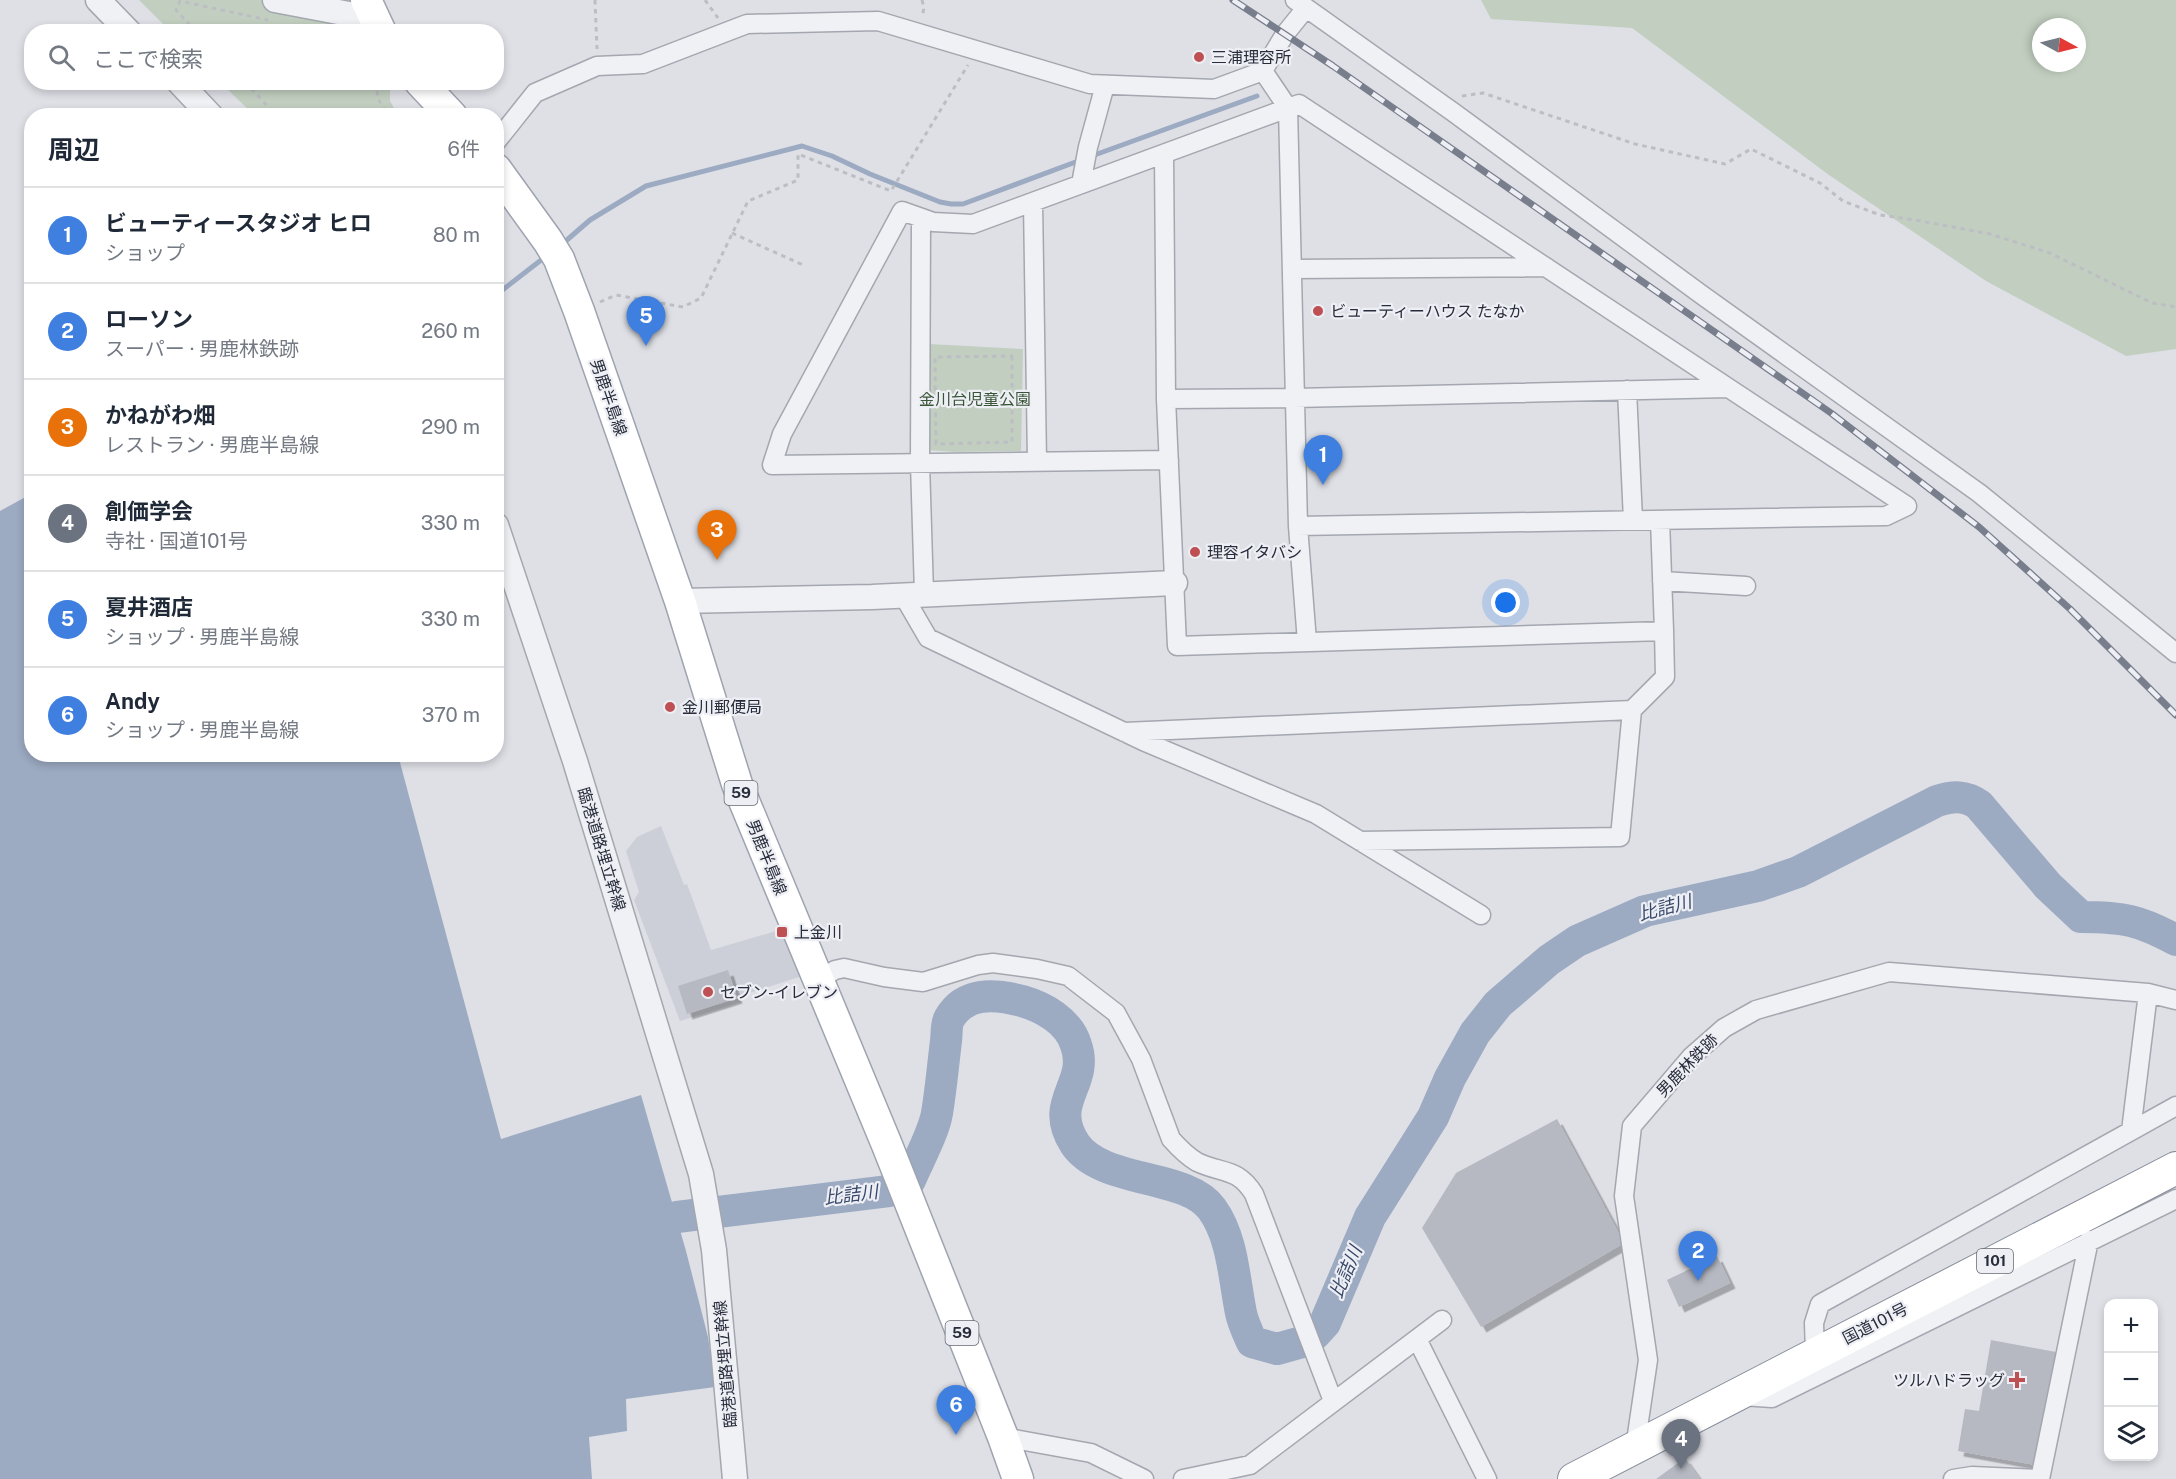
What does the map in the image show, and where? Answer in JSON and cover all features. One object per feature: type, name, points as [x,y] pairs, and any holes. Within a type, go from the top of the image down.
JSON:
[{"type":"highway","name":"国道101号","points":[[1574,1479],[2176,1168]]},
{"type":"main road","points":[[428,90],[444,108]]},
{"type":"main road","name":"男鹿半島線","points":[[504,180],[554,250],[579,310],[680,601],[737,784],[921,1229],[1018,1479]]},
{"type":"street","points":[[98,0],[121,24]]},
{"type":"street","points":[[504,132],[535,93],[597,66],[643,64],[747,24],[878,21],[1089,84],[1214,90],[1263,71],[1285,34],[1298,2],[1979,494],[2176,653]]},
{"type":"street","points":[[273,11],[374,17]]},
{"type":"street","points":[[1263,71],[1288,108],[1298,526],[1307,642]]},
{"type":"street","points":[[1081,184],[1088,147],[1105,85]]},
{"type":"street","points":[[187,90],[203,108]]},
{"type":"street","points":[[1169,460],[772,465],[782,434],[902,211],[933,222],[973,224],[1299,104],[1907,506],[1886,516],[1298,526]]},
{"type":"street","points":[[1164,154],[1166,399],[1177,646],[1664,631]]},
{"type":"street","points":[[1033,202],[1036,462]]},
{"type":"street","points":[[921,218],[921,463],[914,594],[928,638],[1124,732],[1316,814],[1481,915]]},
{"type":"street","points":[[1292,269],[1546,267]]},
{"type":"street","points":[[1166,399],[1728,388]]},
{"type":"street","points":[[1627,390],[1633,520]]},
{"type":"street","points":[[1360,841],[1620,837],[1632,710],[1665,678],[1660,519]]},
{"type":"street","name":"臨港道路埋立幹線","points":[[504,549],[579,772],[701,1174],[714,1250],[735,1479]]},
{"type":"street","points":[[1662,581],[1746,586]]},
{"type":"street","points":[[680,601],[1174,583]]},
{"type":"street","points":[[1124,732],[1632,710]]},
{"type":"street","points":[[818,980],[835,970],[844,968],[884,977],[923,982],[978,965],[993,963],[1068,976],[1116,1013],[1141,1059],[1171,1139],[1180,1150],[1196,1161],[1238,1175],[1254,1194],[1333,1401]]},
{"type":"street","name":"男鹿林鉄跡","points":[[1635,1448],[1648,1360],[1624,1196],[1632,1126],[1699,1049],[1724,1028],[1756,1010],[1889,972],[2148,993],[2176,1000]]},
{"type":"street","points":[[2131,1131],[2148,993]]},
{"type":"street","points":[[1815,1354],[1814,1323],[1820,1304],[2176,1106]]},
{"type":"street","points":[[1735,1395],[1772,1398],[2176,1198]]},
{"type":"street","points":[[1953,1479],[1972,1476],[2040,1479],[2090,1240]]},
{"type":"street","points":[[1183,1479],[1250,1465],[1442,1320]]},
{"type":"street","points":[[1417,1339],[1487,1479]]},
{"type":"street","points":[[1003,1437],[1091,1453],[1144,1479]]},
{"type":"path","points":[[595,0],[597,66]]},
{"type":"path","points":[[189,24],[176,10],[180,1],[273,11]]},
{"type":"path","points":[[579,310],[616,295],[682,307],[701,298],[747,201],[798,180],[798,154],[891,191],[977,51]]},
{"type":"path","points":[[253,90],[269,108]]},
{"type":"path","points":[[377,90],[378,99],[384,108]]},
{"type":"path","points":[[1436,100],[1483,93],[1635,144],[1725,164],[1751,149],[1820,183],[1843,201],[1880,215],[1990,234],[2050,253],[2152,303],[2176,307]]},
{"type":"path","points":[[732,234],[803,265]]},
{"type":"path","points":[[935,357],[1012,357],[1012,442],[936,444],[935,357]]},
{"type":"shaded area","points":[[661,826],[684,885],[687,884],[711,950],[783,929],[802,976],[740,996],[741,1002],[680,1021],[634,900],[639,892],[626,851],[637,837]]},
{"type":"green space","points":[[139,0],[363,0],[375,24],[163,24]]},
{"type":"green space","points":[[1481,0],[2176,0],[2176,349],[2126,356],[1986,281],[1829,175],[1632,28],[1491,19]]},
{"type":"green space","points":[[228,90],[390,90],[390,101],[394,108],[247,108]]},
{"type":"green space","name":"金川台児童公園","points":[[929,344],[1023,349],[1021,451],[928,450]]},
{"type":"water","points":[[24,498],[24,762],[400,762],[501,1139],[641,1095],[708,1337],[715,1387],[626,1399],[627,1431],[589,1437],[592,1479],[0,1479],[0,511]]},
{"type":"building","name":"セブン-イレブン","points":[[728,970],[737,998],[687,1014],[678,986]]},
{"type":"building","points":[[1557,1119],[1624,1243],[1481,1327],[1422,1228],[1456,1173]]},
{"type":"building","points":[[1717,1256],[1730,1283],[1679,1307],[1667,1280]]},
{"type":"building","name":"ツルハドラッグ","points":[[1991,1340],[2056,1352],[2035,1465],[1958,1451],[1965,1409],[1979,1411]]},
{"type":"building","points":[[1685,1458],[1700,1479],[1656,1479]]},
{"type":"waterway","points":[[1089,157],[1257,96]]},
{"type":"waterway","points":[[560,246],[590,220],[646,186],[802,146],[832,156],[940,202],[951,204],[963,204],[1081,160]]},
{"type":"waterway","points":[[504,289],[545,257]]},
{"type":"waterway","name":"比詰川","points":[[677,1217],[889,1191],[910,1180],[929,1138],[937,1113],[949,1019],[963,1003],[972,999],[991,996],[1012,999],[1046,1011],[1061,1022],[1073,1036],[1079,1059],[1078,1071],[1065,1116],[1075,1144],[1088,1157],[1104,1166],[1183,1189],[1200,1198],[1212,1209],[1229,1246],[1242,1317],[1252,1342],[1277,1349],[1302,1342],[1315,1334],[1325,1323],[1370,1217],[1433,1117],[1450,1078],[1475,1033],[1498,1004],[1549,960],[1577,941],[1645,911],[1758,886],[1798,872],[1937,801],[1959,797],[1969,799],[1979,805],[2048,886],[2081,917],[2130,921],[2176,940]]},
{"type":"railway","points":[[1233,0],[1333,66],[1831,413],[1979,527],[2070,609],[2176,715]]},
{"type":"place","name":"三浦理容所","points":[[1199,57]]},
{"type":"place","name":"ビューティーハウス たなか","points":[[1318,311]]},
{"type":"place","name":"夏井酒店","points":[[646,346]]},
{"type":"place","name":"ビューティースタジオ ヒロ","points":[[1323,485]]},
{"type":"place","name":"理容イタバシ","points":[[1195,552]]},
{"type":"place","name":"かねがわ畑","points":[[717,560]]},
{"type":"place","name":"金川郵便局","points":[[670,707]]},
{"type":"place","name":"上金川","points":[[782,932]]},
{"type":"place","name":"セブン-イレブン","points":[[708,992]]},
{"type":"place","name":"ローソン","points":[[1698,1281]]},
{"type":"place","name":"ツルハドラッグ","points":[[2017,1380]]},
{"type":"place","name":"Andy","points":[[956,1435]]},
{"type":"place","name":"創価学会","points":[[1681,1469]]}]
